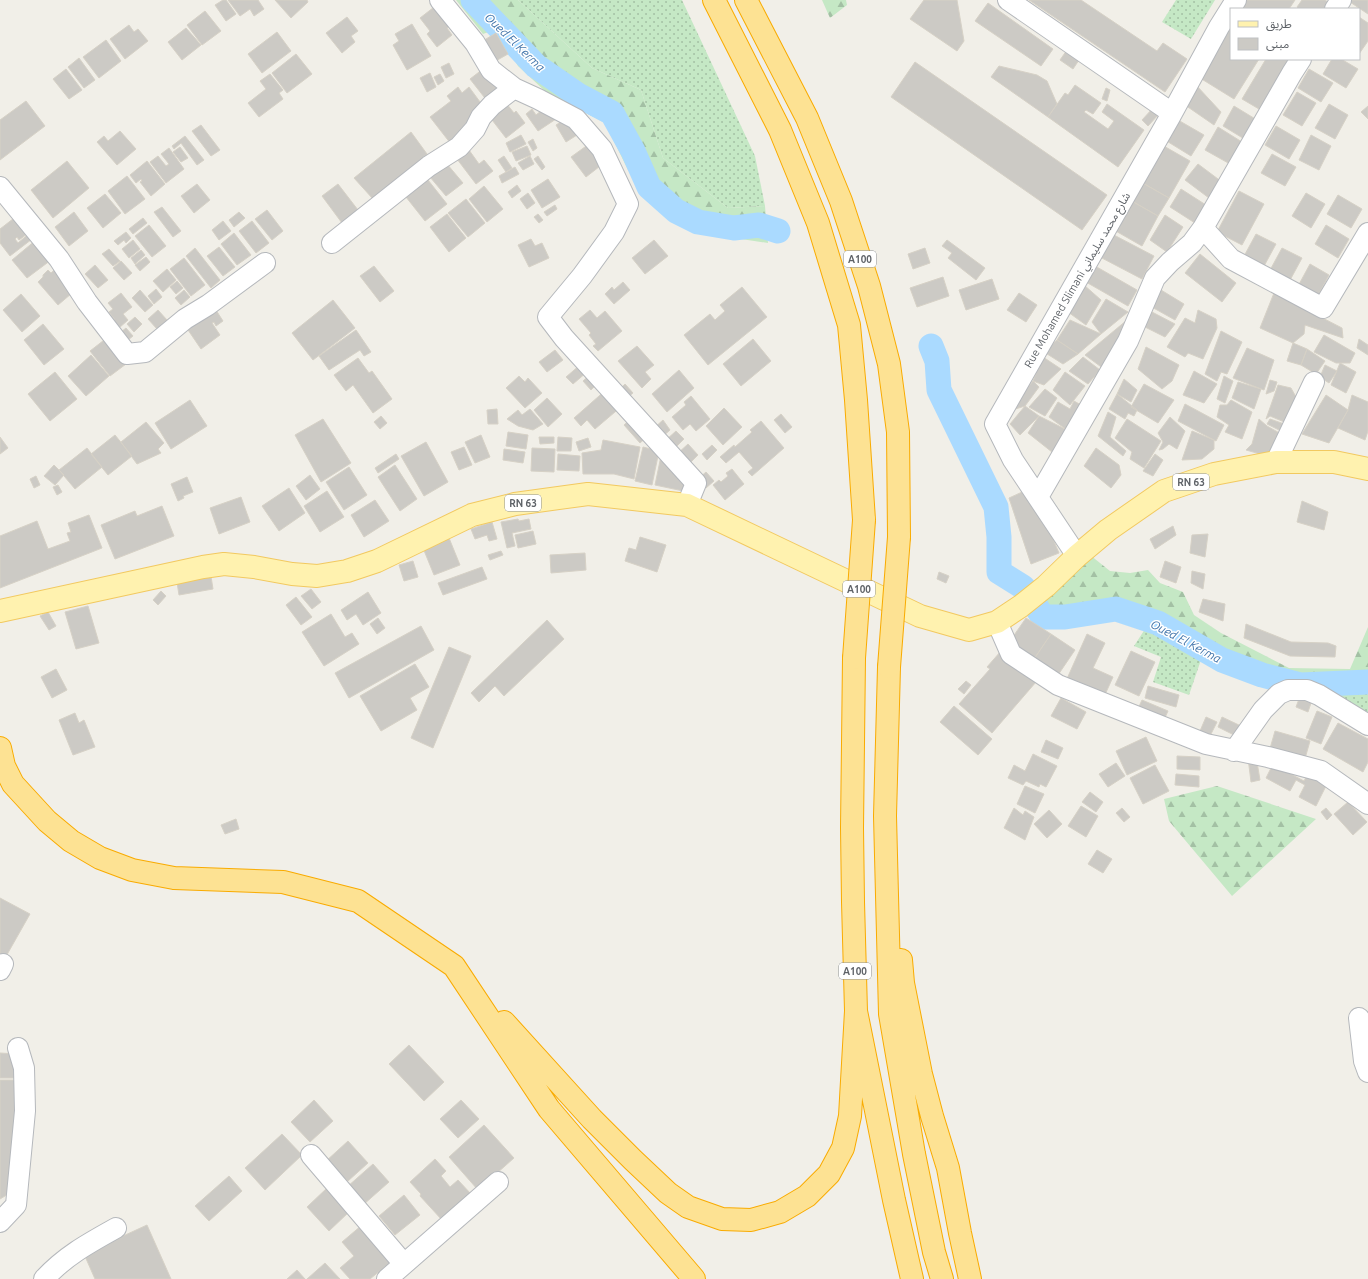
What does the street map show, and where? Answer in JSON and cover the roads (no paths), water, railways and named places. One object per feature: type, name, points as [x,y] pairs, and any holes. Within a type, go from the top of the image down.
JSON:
[{"type":"highway","name":"A100","points":[[714,0],[780,130],[818,223],[849,325],[856,400],[864,520],[854,658],[852,865],[856,1011],[894,1200],[912,1279]]},
{"type":"highway","name":"A100","points":[[746,0],[807,118],[841,201],[869,286],[889,364],[898,432],[899,537],[889,667],[885,816],[890,1014],[914,1154],[934,1252],[942,1279]]},
{"type":"highway","points":[[0,748],[7,780],[65,836],[100,858],[132,870],[174,878],[283,882],[358,901],[454,966],[592,1118],[633,1160],[673,1197],[688,1207],[722,1219],[751,1220],[780,1212],[807,1196],[829,1174],[843,1148],[850,1116],[856,1011]]},
{"type":"highway","points":[[885,816],[903,983],[921,1074],[948,1168],[970,1279]]},
{"type":"highway","points":[[454,966],[549,1108],[694,1279]]},
{"type":"main road","name":"RN 63","points":[[3,614],[203,567],[224,564],[254,567],[292,574],[317,576],[347,572],[377,561],[472,515],[515,504],[588,494],[687,505],[920,616],[969,630],[997,622],[1021,606],[1046,586],[1077,556],[1108,530],[1164,491],[1214,474],[1276,462],[1334,462],[1368,469]]},
{"type":"street","points":[[440,0],[475,42],[491,70],[514,88],[576,119],[602,149],[628,204],[614,232],[587,270],[548,317],[564,338],[696,483],[687,505]]},
{"type":"street","points":[[1008,0],[1172,113]]},
{"type":"street","name":"Rue Mohamed Slimani شارع محمد سليماني","points":[[1077,556],[1013,460],[995,424],[1230,10]]},
{"type":"street","points":[[1038,497],[1128,341],[1155,278],[1170,262],[1192,243],[1203,228],[1300,60]]},
{"type":"street","points":[[332,243],[429,166],[459,147],[475,129],[481,117],[492,105],[514,88]]},
{"type":"street","points":[[0,187],[59,259],[87,302],[127,354],[145,352],[185,319],[208,305],[265,263]]},
{"type":"street","points":[[1203,228],[1231,259],[1323,308],[1368,233]]},
{"type":"street","points":[[1276,462],[1314,382]]},
{"type":"street","points":[[997,622],[1011,654],[1058,685],[1206,744],[1268,757],[1321,771],[1368,804]]},
{"type":"street","points":[[1234,751],[1264,710],[1279,694],[1288,690],[1307,690],[1368,725]]},
{"type":"street","points":[[1359,1018],[1364,1061],[1368,1072]]},
{"type":"street","points":[[0,1222],[16,1205],[25,1111],[24,1068],[18,1048]]},
{"type":"street","points":[[311,1154],[404,1264]]},
{"type":"street","points":[[387,1279],[498,1182]]},
{"type":"street","points":[[44,1279],[55,1267],[74,1252],[116,1228]]},
{"type":"waterway","name":"Oued El Kerma","points":[[473,0],[536,66],[578,95],[612,113],[633,151],[649,187],[676,211],[698,222],[734,228],[759,225],[778,231]]},
{"type":"waterway","name":"Oued El Kerma","points":[[931,346],[937,361],[939,390],[996,507],[999,537],[999,572],[1023,587],[1043,617],[1065,617],[1116,609],[1158,623],[1222,660],[1262,675],[1301,685],[1368,682]]}]
